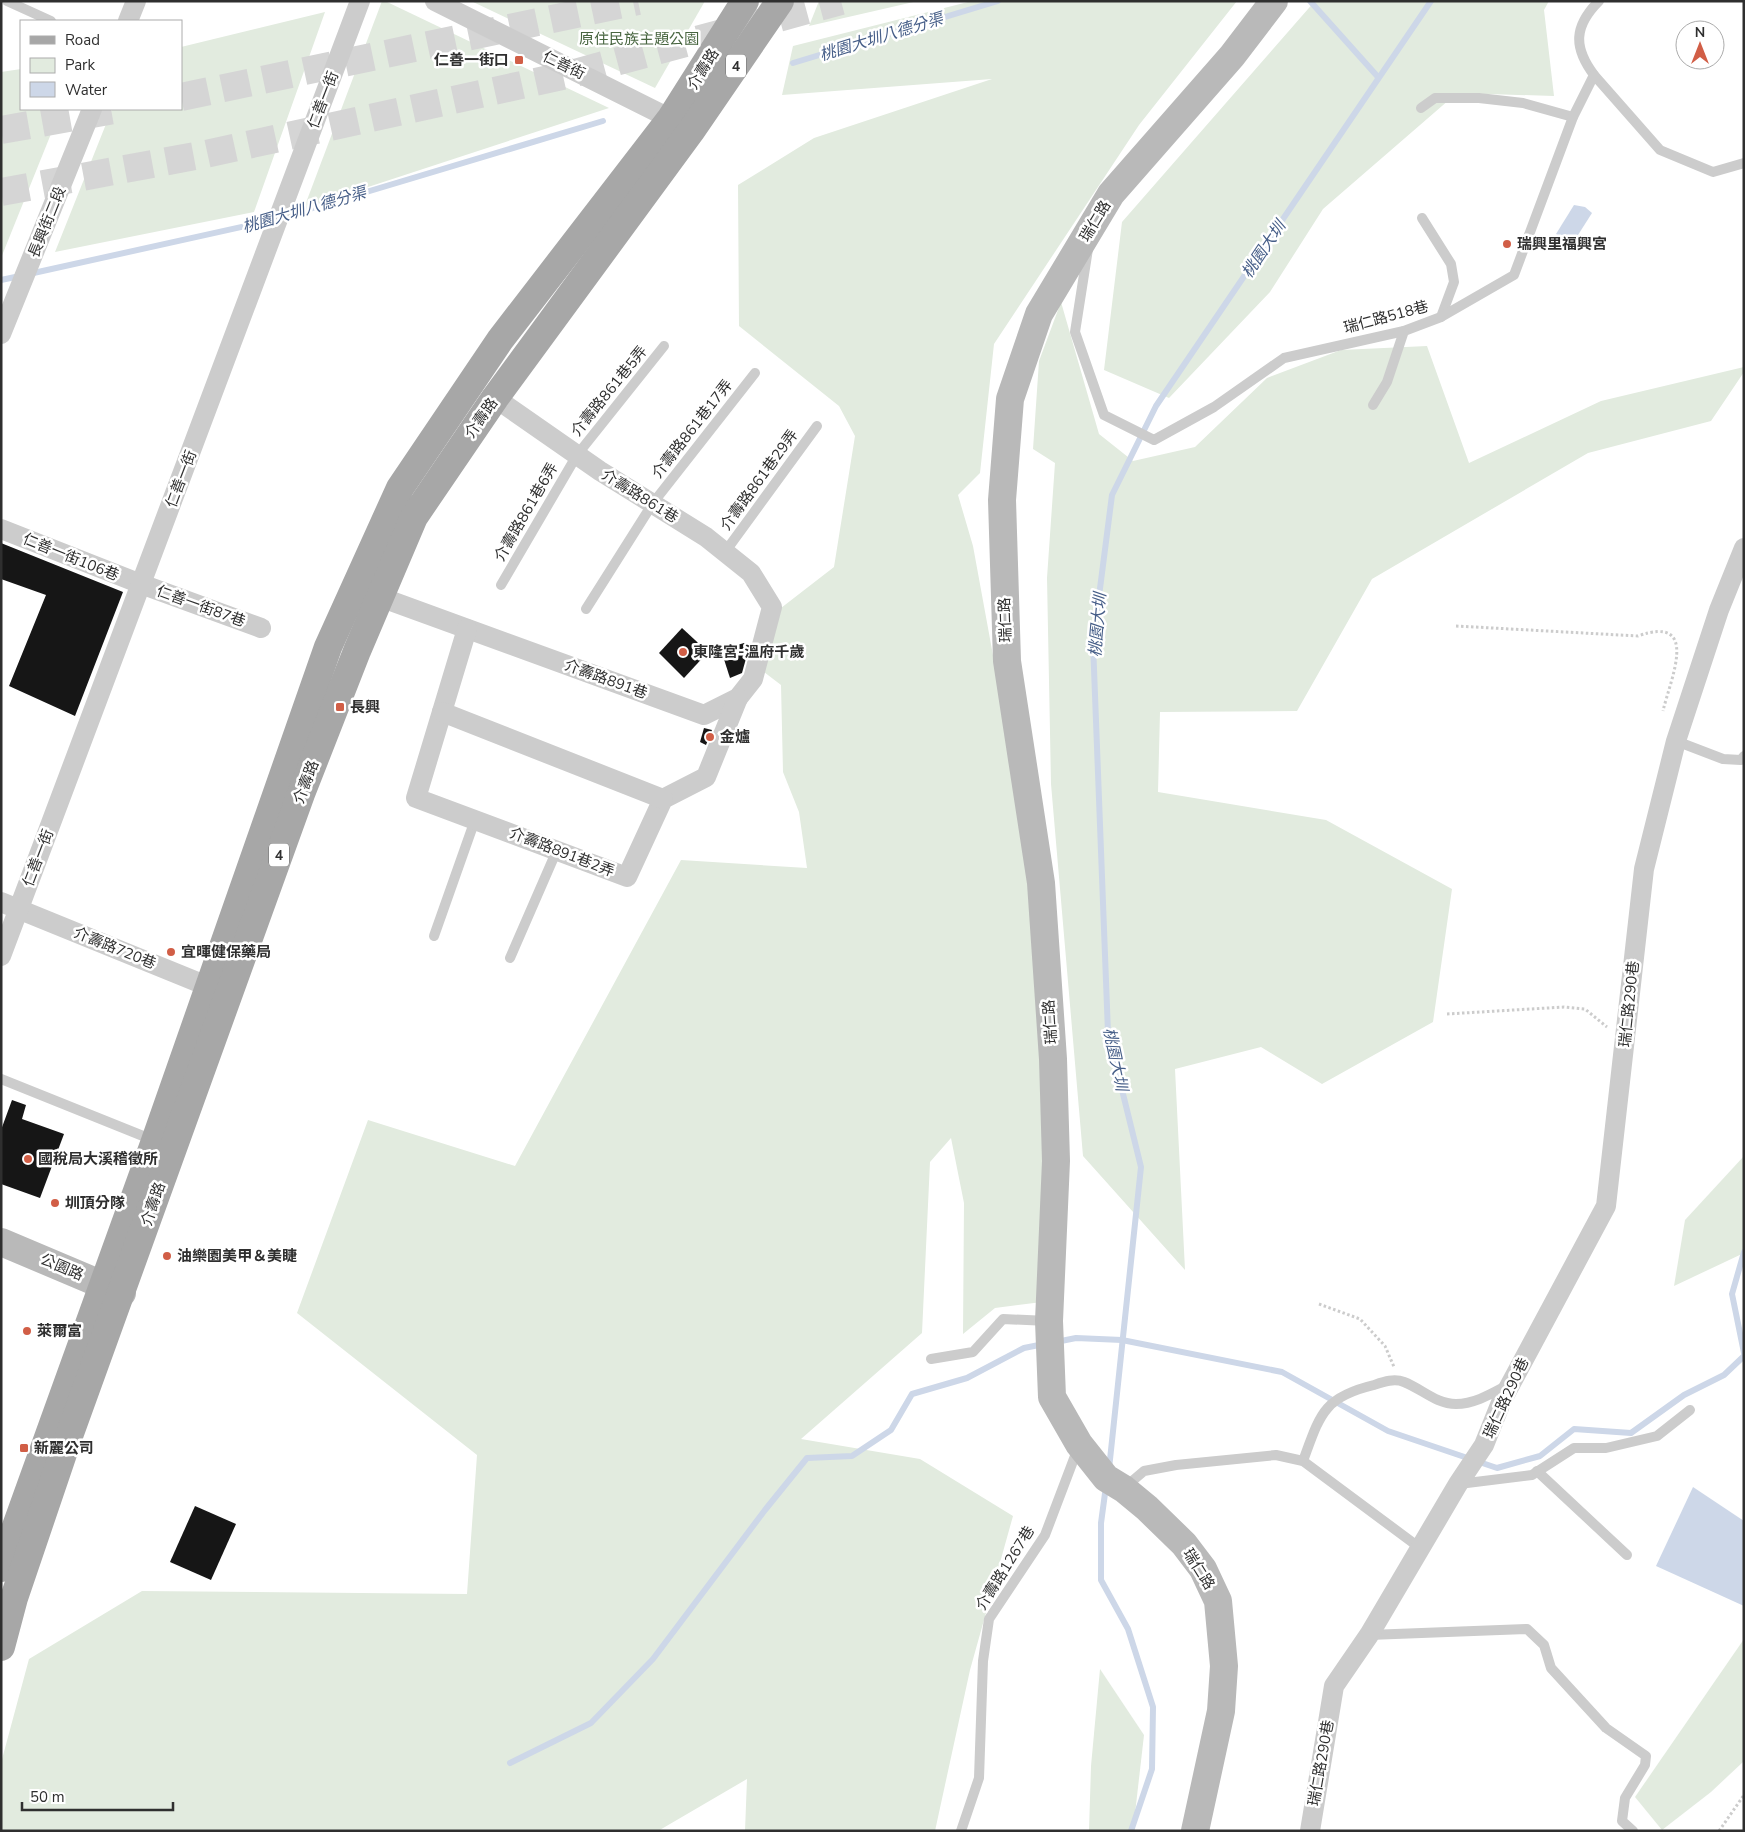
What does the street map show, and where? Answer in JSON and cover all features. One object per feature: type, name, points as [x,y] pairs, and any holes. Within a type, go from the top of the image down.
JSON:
[{"type":"main road","name":"介壽路","points":[[219,990],[414,517],[681,124],[745,1]]},
{"type":"main road","name":"介壽路","points":[[1,1568],[112,1289],[219,990],[328,647],[400,488],[500,340],[681,124],[780,1]]},
{"type":"main road","name":"介壽路","points":[[1,1647],[14,1598],[69,1436],[112,1289]]},
{"type":"street","points":[[128,20],[136,1]]},
{"type":"street","name":"仁善一街","points":[[1,956],[10,905],[141,584],[360,1]]},
{"type":"street","name":"仁善街","points":[[435,1],[681,124]]},
{"type":"street","name":"瑞仁路","points":[[1195,1831],[1221,1711],[1224,1666],[1218,1601],[1203,1569],[1184,1544],[1147,1508],[1124,1489],[1106,1478],[1079,1444],[1052,1397],[1049,1321],[1056,1161],[1053,1058],[1041,883],[1007,661],[1002,500],[1010,399],[1040,314],[1111,194],[1232,56],[1274,1]]},
{"type":"street","name":"長興街二段","points":[[1,334],[92,110]]},
{"type":"street","name":"介壽路861巷","points":[[495,398],[577,454],[706,537],[751,573],[772,607]]},
{"type":"street","name":"仁善一街106巷","points":[[1,529],[141,584]]},
{"type":"street","name":"瑞仁路290巷","points":[[1310,1831],[1334,1686],[1368,1635],[1458,1484],[1484,1445],[1511,1383],[1606,1206],[1644,869],[1676,742],[1719,610],[1744,548]]},
{"type":"street","name":"仁善一街87巷","points":[[141,584],[261,628]]},
{"type":"street","name":"介壽路891巷","points":[[380,597],[704,715],[738,698],[753,679],[772,607]]},
{"type":"street","points":[[467,629],[442,712],[663,799],[706,777],[738,698]]},
{"type":"street","name":"介壽路891巷2弄","points":[[442,712],[416,798],[627,877],[663,799]]},
{"type":"street","name":"介壽路720巷","points":[[10,905],[219,990]]},
{"type":"street","name":"公園路","points":[[1,1242],[112,1289]]},
{"type":"lane","points":[[7,1],[49,20]]},
{"type":"lane","points":[[1599,1],[1587,13],[1579,33],[1583,60],[1660,150],[1713,172],[1744,163]]},
{"type":"lane","name":"瑞仁路518巷","points":[[1092,227],[1075,332],[1104,415],[1154,440],[1214,407],[1284,358],[1404,331],[1441,317],[1514,275],[1573,117],[1594,75]]},
{"type":"lane","points":[[1421,108],[1435,98],[1479,98],[1523,103],[1573,117]]},
{"type":"lane","points":[[1422,218],[1451,264],[1454,282],[1441,317]]},
{"type":"lane","points":[[1373,405],[1387,382],[1404,331]]},
{"type":"lane","name":"介壽路861巷5弄","points":[[577,454],[664,346]]},
{"type":"lane","name":"介壽路861巷17弄","points":[[586,608],[653,503],[755,373]]},
{"type":"lane","name":"介壽路861巷29弄","points":[[725,552],[817,426]]},
{"type":"lane","name":"介壽路861巷6弄","points":[[500,585],[577,454]]},
{"type":"lane","points":[[1676,742],[1722,759],[1740,760],[1744,756]]},
{"type":"lane","points":[[434,936],[475,820]]},
{"type":"lane","points":[[510,958],[557,850]]},
{"type":"lane","points":[[1,1079],[164,1144]]},
{"type":"lane","points":[[931,1360],[973,1352],[1003,1319],[1049,1321]]},
{"type":"lane","points":[[1303,1461],[1326,1407],[1349,1390],[1390,1381],[1401,1381],[1420,1389],[1430,1398],[1458,1404],[1486,1397],[1511,1383]]},
{"type":"lane","points":[[1458,1484],[1532,1475],[1574,1448],[1606,1448],[1657,1436],[1690,1410]]},
{"type":"lane","name":"介壽路1267巷","points":[[961,1831],[980,1778],[982,1662],[989,1619],[1045,1535],[1079,1444]]},
{"type":"lane","points":[[1124,1489],[1144,1471],[1176,1465],[1276,1455],[1303,1461],[1420,1548]]},
{"type":"lane","points":[[1537,1471],[1627,1555]]},
{"type":"lane","points":[[1368,1635],[1527,1629],[1544,1645],[1551,1668],[1606,1728],[1646,1756],[1645,1765],[1625,1798],[1622,1821],[1632,1831]]},
{"type":"path","points":[[1456,626],[1638,636],[1652,631],[1668,631],[1672,634],[1676,643],[1675,672],[1662,713],[1676,742]]},
{"type":"path","points":[[1447,1014],[1564,1007],[1585,1009],[1625,1042]]},
{"type":"path","points":[[1319,1304],[1360,1319],[1385,1346],[1401,1381]]},
{"type":"path","points":[[1719,1831],[1744,1795]]},
{"type":"green space","points":[[382,1],[385,1],[609,108],[304,208]]},
{"type":"green space","name":"原住民族主題公園","points":[[471,1],[705,1],[655,88]]},
{"type":"green space","points":[[819,1],[918,1],[809,26]]},
{"type":"green space","points":[[972,1],[1237,1],[1139,125],[994,344],[980,473],[958,495],[973,546],[1025,830],[1043,1091],[1042,1302],[995,1308],[963,1334],[964,1203],[951,1138],[930,1162],[922,1333],[801,1439],[920,1459],[1013,1516],[970,1670],[935,1831],[745,1831],[747,1779],[658,1831],[1,1831],[1,1763],[29,1659],[142,1591],[467,1594],[477,1455],[297,1313],[368,1120],[515,1166],[681,860],[807,868],[799,812],[783,772],[781,685],[764,672],[781,608],[834,567],[855,436],[839,406],[739,326],[738,185],[814,138],[992,79],[782,95],[793,46]]},
{"type":"green space","points":[[1315,1],[1549,1],[1544,10],[1554,96],[1457,93],[1323,209],[1270,292],[1169,398],[1104,370],[1122,222]]},
{"type":"green space","points":[[325,12],[254,212],[55,252],[112,110],[182,110],[182,47]]},
{"type":"green space","points":[[20,69],[20,110],[61,110],[1,258],[1,72]]},
{"type":"green space","points":[[1061,302],[1099,434],[1133,461],[1195,447],[1267,378],[1341,350],[1427,346],[1469,463],[1601,401],[1744,367],[1744,372],[1711,421],[1588,453],[1372,579],[1297,711],[1160,712],[1158,792],[1326,820],[1452,889],[1433,1022],[1322,1084],[1261,1047],[1175,1069],[1185,1270],[1083,1156],[1051,784],[1047,578],[1055,463],[1033,449],[1039,361]]},
{"type":"green space","points":[[1744,1156],[1744,1253],[1674,1286],[1685,1220]]},
{"type":"green space","points":[[1744,1639],[1744,1761],[1711,1792],[1662,1830],[1635,1797]]},
{"type":"green space","points":[[1100,1669],[1144,1735],[1133,1831],[1089,1831],[1091,1766]]},
{"type":"water","points":[[1574,205],[1585,207],[1592,213],[1571,246],[1556,234]]},
{"type":"water","points":[[1693,1487],[1744,1521],[1744,1606],[1656,1566]]},
{"type":"building","points":[[1,543],[123,592],[75,716],[9,686],[46,595],[1,579]]},
{"type":"building","name":"東隆宮-溫府千歲","points":[[682,628],[708,652],[684,678],[659,653]]},
{"type":"building","points":[[744,643],[750,644],[742,673],[730,678],[721,650]]},
{"type":"building","points":[[704,728],[712,730],[706,745],[700,742]]},
{"type":"building","name":"國稅局大溪稽徵所","points":[[12,1100],[26,1105],[22,1119],[64,1134],[40,1198],[1,1184],[1,1130]]},
{"type":"building","points":[[195,1506],[236,1524],[211,1580],[170,1562]]},
{"type":"waterway","name":"桃園大圳八德分渠","points":[[793,63],[998,1]]},
{"type":"waterway","name":"桃園大圳八德分渠","points":[[1310,1],[1378,77]]},
{"type":"waterway","name":"桃園大圳","points":[[1109,1469],[1141,1167],[1108,1033],[1093,643],[1112,495],[1156,406],[1431,1]]},
{"type":"waterway","name":"桃園大圳八德分渠","points":[[283,217],[603,121]]},
{"type":"waterway","name":"桃園大圳八德分渠","points":[[29,274],[273,220]]},
{"type":"waterway","name":"桃園大圳八德分渠","points":[[1,280],[20,276]]},
{"type":"waterway","points":[[1744,1252],[1732,1294],[1744,1353]]},
{"type":"waterway","points":[[1056,1342],[1076,1338],[1122,1340],[1282,1372],[1388,1431],[1497,1468],[1540,1456],[1574,1429],[1631,1433],[1684,1395],[1724,1375],[1744,1356]]},
{"type":"waterway","points":[[510,1763],[591,1723],[653,1659],[765,1510],[807,1458],[852,1456],[891,1430],[912,1394],[967,1378],[1024,1348],[1044,1344]]},
{"type":"waterway","points":[[1106,1486],[1101,1523],[1101,1580],[1128,1629],[1153,1707],[1152,1769],[1131,1831]]},
{"type":"tunnel","points":[[182,97],[638,1]]},
{"type":"tunnel","points":[[1,192],[206,154],[567,75],[841,1]]},
{"type":"tunnel","points":[[1,130],[114,110]]},
{"type":"place","name":"仁善一街口","points":[[519,60]]},
{"type":"place","name":"瑞興里福興宮","points":[[1507,244]]},
{"type":"place","name":"東隆宮-溫府千歲","points":[[683,652]]},
{"type":"place","name":"長興","points":[[340,707]]},
{"type":"place","name":"金爐","points":[[710,737]]},
{"type":"place","name":"宜暉健保藥局","points":[[171,952]]},
{"type":"place","name":"國稅局大溪稽徵所","points":[[28,1159]]},
{"type":"place","name":"圳頂分隊","points":[[55,1203]]},
{"type":"place","name":"油樂園美甲＆美睫","points":[[167,1256]]},
{"type":"place","name":"萊爾富","points":[[27,1331]]},
{"type":"place","name":"新麗公司","points":[[24,1448]]}]
